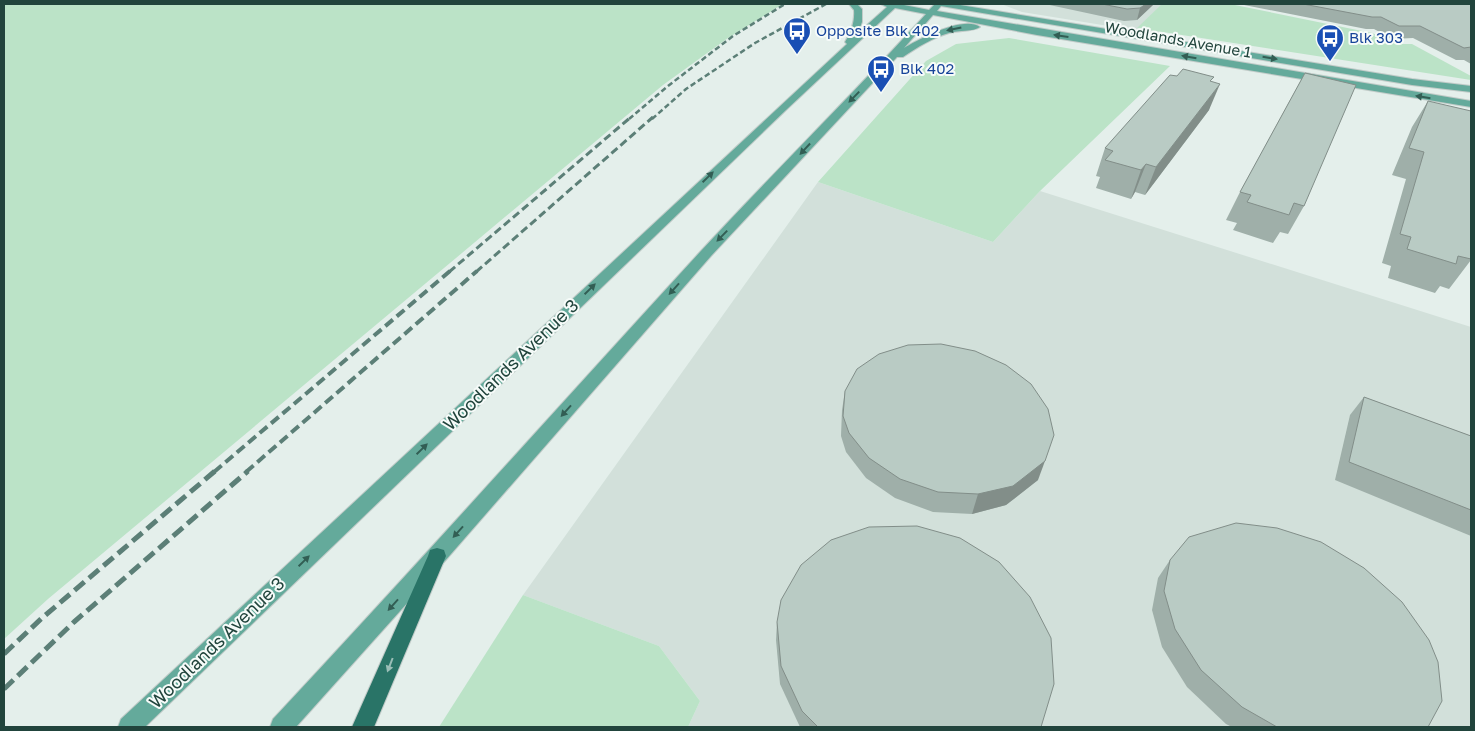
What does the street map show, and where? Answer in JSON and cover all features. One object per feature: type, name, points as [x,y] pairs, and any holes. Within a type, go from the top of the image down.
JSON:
[{"type":"highway","points":[[363,727],[437,556]]},
{"type":"main road","points":[[840,53],[852,38],[858,23],[858,9],[852,4]]},
{"type":"main road","name":"Woodlands Avenue 1","points":[[881,4],[1037,32],[1471,104]]},
{"type":"main road","points":[[281,727],[437,556],[706,253],[878,72],[938,4]]},
{"type":"main road","name":"Woodlands Avenue 1","points":[[938,4],[1471,90]]},
{"type":"main road","points":[[987,4],[1049,22]]},
{"type":"main road","name":"Woodlands Avenue 3","points":[[129,727],[729,157],[894,5]]},
{"type":"main road","points":[[878,72],[920,41],[949,30],[978,27],[1037,32]]},
{"type":"shaded area","points":[[1001,4],[1188,4],[1158,34],[1022,12]]},
{"type":"shaded area","points":[[818,182],[993,242],[1040,191],[1471,327],[1471,727],[688,727],[700,701],[659,646],[523,595]]},
{"type":"green space","points":[[4,4],[783,4],[728,38],[663,85],[48,599],[4,639]]},
{"type":"green space","points":[[1162,4],[1230,4],[1372,33],[1398,44],[1412,44],[1471,76],[1471,80],[1137,28]]},
{"type":"green space","points":[[1009,38],[1170,66],[1040,191],[993,242],[818,182],[926,61],[956,44]]},
{"type":"green space","points":[[523,595],[659,646],[700,701],[688,727],[439,727]]},
{"type":"building","points":[[1102,4],[1146,4],[1140,8],[1127,9]]},
{"type":"building","points":[[1303,4],[1471,4],[1471,47],[1464,48],[1420,26],[1399,26],[1381,17]]},
{"type":"building","points":[[1183,69],[1214,77],[1210,81],[1220,84],[1156,167],[1146,164],[1141,170],[1105,160],[1113,151],[1105,148],[1170,75],[1177,76]]},
{"type":"building","points":[[1305,73],[1356,85],[1304,206],[1294,203],[1289,215],[1247,202],[1251,195],[1240,192]]},
{"type":"building","points":[[1428,101],[1471,111],[1471,259],[1458,256],[1456,264],[1407,249],[1411,237],[1400,234],[1424,152],[1409,148]]},
{"type":"building","points":[[941,344],[975,351],[1006,365],[1031,384],[1048,409],[1054,435],[1045,461],[1013,486],[978,494],[938,492],[900,479],[869,458],[849,433],[843,416],[845,391],[857,369],[879,354],[908,345]]},
{"type":"building","points":[[1364,397],[1471,436],[1471,510],[1349,462]]},
{"type":"building","points":[[1236,523],[1277,528],[1321,542],[1364,568],[1402,602],[1429,640],[1438,662],[1442,701],[1428,727],[1277,727],[1242,707],[1201,670],[1175,629],[1164,591],[1170,560],[1189,537]]},
{"type":"building","points":[[917,526],[960,538],[999,562],[1030,597],[1051,638],[1054,684],[1041,727],[818,727],[802,711],[781,666],[777,622],[781,600],[801,565],[831,540],[869,527]]},
{"type":"railway","points":[[629,119],[733,36],[785,4]]},
{"type":"railway","points":[[652,119],[686,89],[755,43],[826,4]]},
{"type":"railway","points":[[449,272],[631,117]]},
{"type":"railway","points":[[476,272],[653,117]]},
{"type":"railway","points":[[214,472],[450,271]]},
{"type":"railway","points":[[246,472],[477,271]]},
{"type":"railway","points":[[4,654],[42,618],[215,471]]},
{"type":"railway","points":[[4,689],[74,622],[248,471]]},
{"type":"place","name":"Opposite Blk 402","points":[[797,55]]},
{"type":"place","name":"Blk 303","points":[[1330,62]]},
{"type":"place","name":"Blk 402","points":[[881,93]]}]
